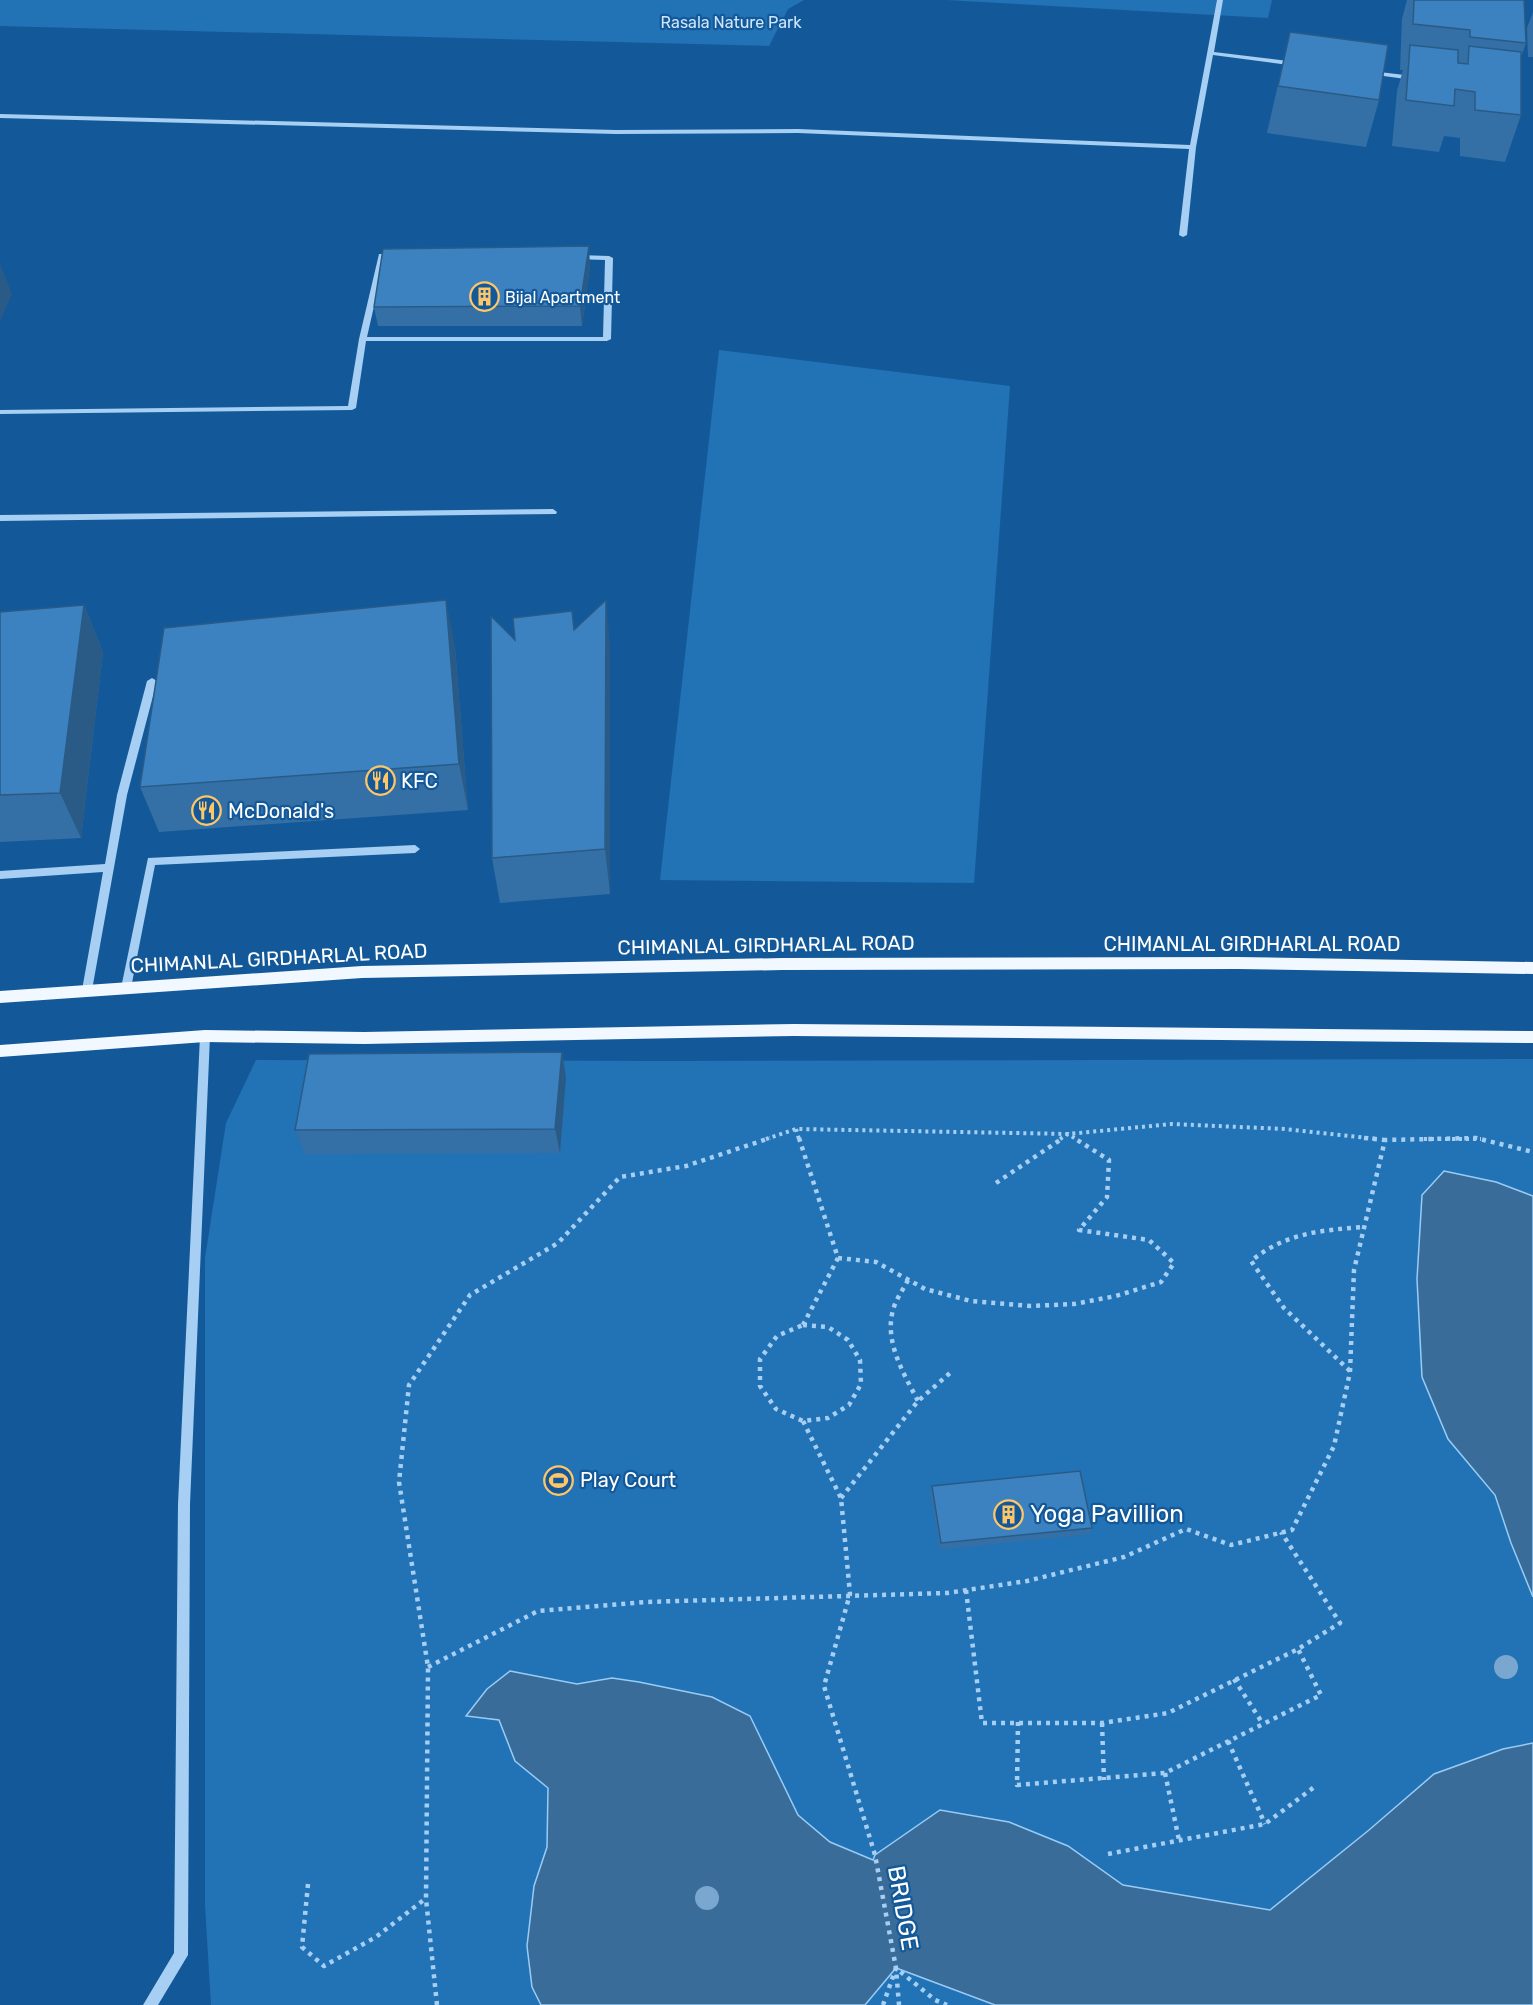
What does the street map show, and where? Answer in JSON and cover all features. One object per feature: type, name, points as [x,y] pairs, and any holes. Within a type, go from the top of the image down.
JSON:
[{"type":"main road","name":"CHIMANLAL GIRDHARLAL ROAD","points":[[0,997],[362,972],[771,964],[1238,963],[1533,968]]},
{"type":"main road","points":[[0,1051],[205,1036],[364,1038],[794,1030],[1533,1036]]},
{"type":"street","points":[[1183,235],[1193,147],[1220,0]]},
{"type":"street","points":[[1210,53],[1302,64]]},
{"type":"street","points":[[1358,71],[1425,80]]},
{"type":"street","points":[[0,116],[616,132],[798,131],[1193,147]]},
{"type":"street","points":[[0,412],[352,408],[363,339],[382,256],[406,256]]},
{"type":"street","points":[[363,339],[607,339],[609,258],[573,257]]},
{"type":"street","points":[[0,518],[553,512]]},
{"type":"street","points":[[87,990],[122,795],[152,681]]},
{"type":"street","points":[[126,988],[151,861],[415,849]]},
{"type":"street","points":[[0,875],[108,868]]},
{"type":"street","points":[[150,2005],[180,1955],[184,1504],[205,1036]]},
{"type":"path","points":[[437,2005],[426,1899],[428,1667],[399,1482],[408,1384],[470,1294],[558,1243],[620,1177],[686,1166],[796,1129],[1068,1134],[1172,1124],[1285,1129],[1385,1140],[1476,1138],[1531,1151],[1533,1157]]},
{"type":"path","points":[[796,1129],[838,1258],[803,1324]]},
{"type":"path","points":[[996,1183],[1068,1134]]},
{"type":"path","points":[[838,1258],[876,1262],[925,1289],[971,1301],[1031,1306],[1074,1304],[1116,1296],[1161,1282],[1174,1263],[1149,1240],[1079,1230],[1107,1197],[1108,1160],[1068,1134]]},
{"type":"path","points":[[428,1667],[538,1611],[645,1602],[850,1594],[947,1593],[1027,1581],[1124,1557],[1186,1529],[1232,1545],[1292,1530],[1334,1446],[1350,1372],[1354,1270],[1385,1140]]},
{"type":"path","points":[[1350,1372],[1294,1322],[1268,1291],[1251,1261],[1266,1247],[1298,1233],[1365,1227]]},
{"type":"path","points":[[908,1280],[892,1312],[892,1341],[900,1365],[918,1401]]},
{"type":"path","points":[[803,1324],[828,1327],[848,1340],[860,1360],[861,1384],[849,1405],[828,1418],[803,1421],[776,1410],[760,1386],[760,1359],[777,1336],[803,1324]]},
{"type":"path","points":[[842,1498],[918,1401],[950,1373]]},
{"type":"path","points":[[803,1421],[842,1498],[850,1594]]},
{"type":"path","points":[[966,1590],[982,1723],[1102,1723],[1168,1713],[1298,1649],[1340,1623],[1281,1532]]},
{"type":"path","name":"BRIDGE","points":[[850,1594],[824,1686],[875,1855],[896,1968],[899,2005]]},
{"type":"path","points":[[1018,1722],[1017,1785],[1104,1780],[1165,1773],[1321,1695],[1298,1649]]},
{"type":"path","points":[[1234,1679],[1263,1724]]},
{"type":"path","points":[[1102,1723],[1104,1780]]},
{"type":"path","points":[[1228,1741],[1265,1824]]},
{"type":"path","points":[[1165,1773],[1179,1840]]},
{"type":"path","points":[[1108,1854],[1265,1824],[1317,1785]]},
{"type":"path","points":[[308,1884],[302,1947],[324,1966],[376,1937],[426,1899]]},
{"type":"path","points":[[883,2005],[896,1968],[935,2000],[947,2005]]},
{"type":"green space","name":"Rasala Nature Park","points":[[0,0],[804,0],[788,9],[769,46],[0,26]]},
{"type":"green space","points":[[946,0],[1272,0],[1268,18]]},
{"type":"green space","points":[[719,350],[1010,386],[974,883],[660,880]]},
{"type":"green space","points":[[1533,1059],[1533,2005],[211,2005],[205,1905],[205,1258],[226,1123],[256,1060]]},
{"type":"shaded area","points":[[1444,1171],[1496,1182],[1533,1196],[1533,1597],[1495,1495],[1448,1439],[1422,1377],[1417,1279],[1422,1195]]},
{"type":"shaded area","points":[[510,1671],[577,1684],[612,1678],[639,1682],[712,1697],[750,1716],[798,1815],[830,1842],[873,1860],[875,1855],[940,1810],[1009,1822],[1068,1846],[1123,1885],[1270,1910],[1434,1774],[1503,1749],[1533,1743],[1533,2005],[995,2005],[896,1968],[865,2005],[541,2005],[532,1987],[527,1946],[534,1886],[547,1847],[548,1788],[515,1761],[499,1720],[466,1716],[487,1689]]},
{"type":"building","points":[[1414,0],[1524,0],[1526,43],[1470,37],[1470,30],[1413,24]]},
{"type":"building","points":[[1290,32],[1388,45],[1379,100],[1278,86]]},
{"type":"building","points":[[1410,45],[1458,50],[1458,63],[1468,64],[1469,46],[1521,52],[1521,115],[1475,110],[1475,92],[1455,89],[1454,106],[1406,100]]},
{"type":"building","name":"Bijal Apartment","points":[[589,246],[580,306],[374,307],[383,249]]},
{"type":"building","points":[[446,600],[459,764],[140,787],[164,628]]},
{"type":"building","points":[[606,600],[605,849],[492,858],[491,616],[515,640],[513,618],[572,611],[574,630]]},
{"type":"building","points":[[84,605],[60,793],[0,795],[0,612]]},
{"type":"building","points":[[562,1052],[555,1129],[295,1130],[309,1054]]},
{"type":"building","name":"Yoga Pavillion","points":[[1080,1471],[1092,1528],[941,1543],[932,1486]]},
{"type":"place","name":"Bijal Apartment","points":[[484,297]]},
{"type":"place","name":"KFC","points":[[380,781]]},
{"type":"place","name":"McDonald's","points":[[207,811]]},
{"type":"place","name":"Play Court","points":[[559,1480]]},
{"type":"place","name":"Yoga Pavillion","points":[[1009,1514]]}]
